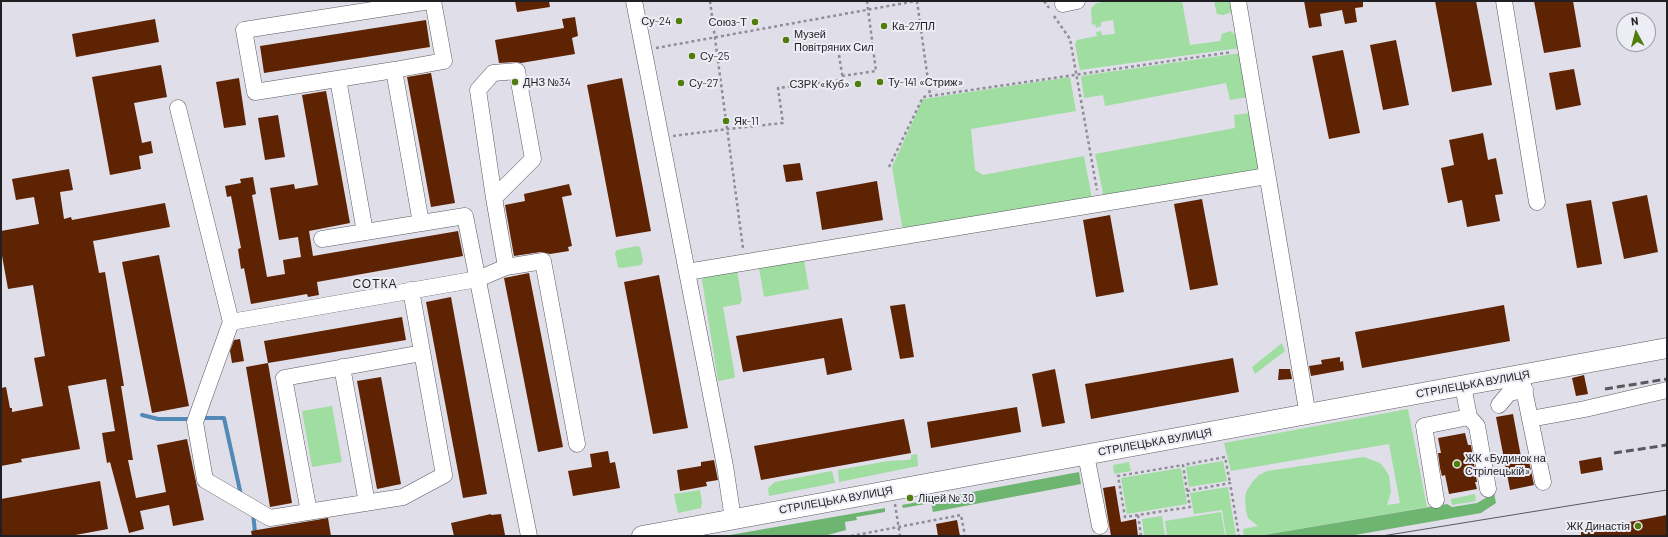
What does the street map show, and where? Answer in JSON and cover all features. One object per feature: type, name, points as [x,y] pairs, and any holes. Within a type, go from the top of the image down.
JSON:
[{"type":"main road","name":"СТРІЛЕЦЬКА ВУЛИЦЯ","points":[[642,536],[696,531],[733,519],[1463,386],[1523,383],[1667,348]]},
{"type":"lane","points":[[431,1],[444,61],[254,92],[244,30],[431,1]]},
{"type":"lane","points":[[634,1],[726,466],[733,519]]},
{"type":"lane","points":[[1238,1],[1306,404]]},
{"type":"lane","points":[[1504,1],[1537,202]]},
{"type":"lane","points":[[394,70],[421,223]]},
{"type":"lane","points":[[494,198],[533,159],[517,71],[492,73],[478,90],[494,198],[506,267]]},
{"type":"lane","points":[[338,79],[365,232]]},
{"type":"lane","points":[[178,108],[231,322],[195,422],[205,480],[270,518],[403,497],[444,475],[411,290]]},
{"type":"lane","points":[[687,272],[1267,176]]},
{"type":"lane","points":[[322,239],[465,216],[529,536]]},
{"type":"lane","points":[[231,322],[478,278],[506,267],[543,261],[577,444]]},
{"type":"lane","points":[[309,512],[284,378],[422,353]]},
{"type":"lane","points":[[342,368],[367,503]]},
{"type":"lane","points":[[1499,405],[1509,393],[1523,383],[1544,482]]},
{"type":"lane","points":[[1463,386],[1469,417],[1477,426],[1488,489]]},
{"type":"lane","points":[[1530,419],[1667,390]]},
{"type":"lane","points":[[1436,500],[1424,426],[1469,417]]},
{"type":"lane","points":[[1086,455],[1100,526]]},
{"type":"path","points":[[710,1],[745,263]]},
{"type":"path","points":[[842,76],[876,71],[867,1]]},
{"type":"path","points":[[644,50],[917,1],[930,95]]},
{"type":"path","points":[[1044,1],[1070,39],[1100,204]]},
{"type":"path","points":[[889,167],[923,96],[1247,50]]},
{"type":"path","points":[[661,138],[728,129],[783,124],[778,88],[842,80],[839,55]]},
{"type":"path","points":[[1183,465],[1190,507],[1125,517],[1118,476],[1225,457],[1239,536]]},
{"type":"path","points":[[1187,491],[1230,483]]},
{"type":"path","points":[[894,504],[900,536]]},
{"type":"path","points":[[852,536],[961,515],[965,536]]},
{"type":"path","points":[[1138,515],[1141,536]]},
{"type":"green space","points":[[1108,1],[1182,1],[1190,45],[1220,41],[1222,34],[1230,31],[1238,36],[1240,48],[1080,70],[1075,44],[1077,40],[1097,36],[1096,32],[1101,31],[1102,35],[1115,34],[1113,20],[1101,22],[1101,26],[1096,28],[1095,24],[1092,25],[1091,8],[1097,3]]},
{"type":"green space","points":[[1214,1],[1232,1],[1232,12],[1223,15],[1217,14]]},
{"type":"green space","points":[[1241,53],[1249,97],[1230,100],[1226,83],[1105,106],[1103,95],[1084,98],[1081,76]]},
{"type":"green space","points":[[1070,77],[1076,111],[971,129],[975,170],[983,175],[1084,156],[1092,199],[908,231],[902,226],[892,167],[923,99]]},
{"type":"green space","points":[[1251,113],[1261,171],[1104,198],[1095,154],[1235,128],[1234,115]]},
{"type":"green space","points":[[637,246],[640,247],[643,261],[641,265],[622,268],[618,267],[615,253],[617,250]]},
{"type":"green space","points":[[804,260],[809,289],[764,297],[759,268]]},
{"type":"green space","points":[[737,271],[742,300],[740,304],[723,307],[735,376],[734,378],[718,381],[702,280],[704,276]]},
{"type":"green space","points":[[1282,343],[1285,351],[1255,374],[1252,367]]},
{"type":"green space","points":[[332,406],[342,462],[312,467],[302,411]]},
{"type":"green space","points":[[1408,409],[1427,507],[1257,536],[1244,536],[1243,529],[1258,526],[1248,518],[1245,497],[1247,490],[1259,475],[1267,471],[1364,457],[1380,463],[1389,476],[1391,492],[1387,505],[1400,503],[1389,444],[1231,471],[1224,443]]},
{"type":"green space","points":[[917,454],[918,466],[839,482],[838,470],[888,461],[908,460],[911,459],[911,455]]},
{"type":"green space","points":[[1223,461],[1227,481],[1189,487],[1186,467]]},
{"type":"green space","points":[[1129,462],[1131,471],[1114,474],[1113,465]]},
{"type":"green space","points":[[1181,468],[1187,504],[1127,514],[1121,478]]},
{"type":"green space","points":[[832,471],[835,483],[769,496],[768,488],[775,482]]},
{"type":"green space","points":[[1079,472],[1081,484],[933,512],[931,503],[903,508],[902,505]]},
{"type":"green space","points":[[1228,487],[1236,536],[1226,536],[1222,510],[1194,514],[1190,493]]},
{"type":"green space","points":[[700,490],[702,502],[701,508],[678,513],[674,494]]},
{"type":"green space","points":[[1494,493],[1496,503],[1481,513],[1349,536],[1258,536],[1447,504],[1452,507],[1477,503]]},
{"type":"green space","points":[[1475,494],[1476,501],[1452,505],[1451,499]]},
{"type":"green space","points":[[885,508],[885,512],[856,517],[857,520],[845,522],[846,530],[824,536],[724,536]]},
{"type":"green space","points":[[1221,512],[1225,536],[1167,536],[1165,521]]},
{"type":"green space","points":[[1162,516],[1165,536],[1144,536],[1142,519]]},
{"type":"building","points":[[515,1],[549,1],[550,7],[517,12]]},
{"type":"building","points":[[1304,1],[1363,1],[1363,7],[1355,8],[1357,22],[1345,24],[1342,10],[1320,14],[1322,26],[1309,28]]},
{"type":"building","points":[[1435,1],[1476,1],[1492,85],[1452,92]]},
{"type":"building","points":[[1534,1],[1573,1],[1581,47],[1544,53]]},
{"type":"building","points":[[575,17],[578,36],[572,38],[575,54],[521,63],[499,63],[495,40],[564,28],[562,19]]},
{"type":"building","points":[[155,19],[159,42],[76,57],[72,34]]},
{"type":"building","points":[[426,20],[430,47],[264,73],[260,46]]},
{"type":"building","points":[[1396,40],[1409,105],[1383,110],[1370,45]]},
{"type":"building","points":[[1343,50],[1360,133],[1329,139],[1312,56]]},
{"type":"building","points":[[161,65],[167,97],[134,103],[142,143],[151,141],[153,153],[139,156],[141,169],[110,175],[92,77]]},
{"type":"building","points":[[1574,69],[1581,105],[1556,110],[1549,73]]},
{"type":"building","points":[[431,73],[455,203],[431,207],[407,77]]},
{"type":"building","points":[[239,78],[246,125],[224,128],[216,82]]},
{"type":"building","points":[[622,78],[651,231],[616,237],[587,85]]},
{"type":"building","points":[[326,91],[350,223],[309,231],[313,256],[458,231],[463,256],[317,282],[319,295],[308,297],[307,294],[251,304],[244,268],[241,269],[238,249],[241,248],[231,196],[227,197],[225,186],[241,183],[240,179],[253,177],[256,194],[252,195],[267,277],[285,274],[283,260],[301,257],[298,237],[279,240],[270,188],[294,184],[295,189],[318,185],[302,95]]},
{"type":"building","points":[[278,115],[285,157],[265,160],[258,118]]},
{"type":"building","points":[[1483,133],[1488,160],[1496,158],[1503,194],[1495,195],[1500,221],[1467,227],[1462,200],[1448,203],[1441,168],[1454,165],[1449,140]]},
{"type":"building","points":[[800,163],[803,180],[786,182],[783,165]]},
{"type":"building","points":[[69,169],[73,190],[60,192],[64,219],[71,217],[72,220],[165,203],[170,227],[93,241],[99,273],[105,272],[124,386],[121,386],[133,460],[128,460],[136,498],[166,492],[157,445],[187,439],[204,520],[173,526],[169,505],[140,511],[144,529],[129,533],[110,462],[107,463],[102,433],[115,431],[106,379],[68,386],[80,449],[21,459],[22,462],[1,466],[1,388],[6,387],[12,412],[43,406],[34,358],[45,356],[33,285],[8,289],[1,250],[1,231],[39,224],[34,197],[16,200],[12,179]]},
{"type":"building","points":[[877,181],[883,220],[822,230],[816,192]]},
{"type":"building","points":[[569,184],[572,195],[562,197],[572,246],[568,247],[569,251],[550,254],[541,252],[514,256],[505,205],[525,201],[524,194]]},
{"type":"building","points":[[1647,195],[1658,252],[1624,259],[1612,202]]},
{"type":"building","points":[[1202,199],[1218,285],[1190,290],[1174,204]]},
{"type":"building","points":[[1591,200],[1602,264],[1577,268],[1566,204]]},
{"type":"building","points":[[1110,215],[1124,292],[1096,297],[1083,220]]},
{"type":"building","points":[[159,255],[189,406],[152,413],[122,262]]},
{"type":"building","points":[[529,273],[563,447],[538,452],[504,278]]},
{"type":"building","points":[[659,275],[688,428],[653,434],[624,282]]},
{"type":"building","points":[[451,297],[487,494],[463,498],[426,302]]},
{"type":"building","points":[[905,304],[914,357],[900,359],[890,306]]},
{"type":"building","points":[[1504,305],[1510,341],[1362,368],[1355,332]]},
{"type":"building","points":[[402,317],[406,340],[268,363],[264,341]]},
{"type":"building","points":[[842,318],[852,370],[827,375],[824,358],[743,372],[736,336]]},
{"type":"building","points":[[240,339],[244,361],[232,363],[230,351],[234,340]]},
{"type":"building","points":[[1340,357],[1340,362],[1343,361],[1344,370],[1311,376],[1309,366],[1322,364],[1321,360]]},
{"type":"building","points":[[1233,358],[1239,392],[1091,419],[1085,384]]},
{"type":"building","points":[[268,363],[292,503],[270,507],[246,367]]},
{"type":"building","points":[[1055,369],[1065,423],[1042,427],[1032,374]]},
{"type":"building","points":[[1279,369],[1290,369],[1292,379],[1278,380]]},
{"type":"building","points":[[1584,375],[1588,394],[1576,396],[1572,378]]},
{"type":"building","points":[[381,377],[401,484],[377,489],[357,381]]},
{"type":"building","points":[[1017,407],[1021,432],[931,448],[927,422]]},
{"type":"building","points":[[1513,414],[1522,462],[1529,461],[1534,485],[1510,490],[1496,417]]},
{"type":"building","points":[[904,419],[911,453],[761,480],[754,446]]},
{"type":"building","name":"ЖК «Будинок на Стрілецькій»","points":[[1465,433],[1468,445],[1471,445],[1477,489],[1449,494],[1445,475],[1442,476],[1440,468],[1438,453],[1441,453],[1438,438]]},
{"type":"building","points":[[608,451],[610,463],[615,462],[620,488],[573,496],[568,471],[592,467],[590,454]]},
{"type":"building","points":[[1601,457],[1603,470],[1581,474],[1579,461]]},
{"type":"building","points":[[714,460],[718,480],[706,482],[707,486],[680,491],[677,470],[701,466],[701,462]]},
{"type":"building","points":[[100,481],[108,529],[70,536],[1,536],[1,499]]},
{"type":"building","points":[[1115,486],[1121,522],[1136,519],[1138,536],[1111,536],[1103,488]]},
{"type":"building","points":[[491,514],[501,514],[505,535],[454,536],[451,523]]},
{"type":"building","name":"ЖК Династія","points":[[1667,515],[1667,536],[1581,536],[1581,531]]},
{"type":"building","points":[[328,518],[331,536],[252,536],[251,531]]},
{"type":"building","points":[[957,520],[960,536],[938,536],[936,524]]},
{"type":"waterway","points":[[142,415],[158,419],[191,419]]},
{"type":"waterway","points":[[201,418],[217,418]]},
{"type":"waterway","points":[[219,418],[224,418],[241,495]]},
{"type":"waterway","points":[[253,513],[255,532]]},
{"type":"tram line","points":[[1382,536],[1667,490]]},
{"type":"railway","points":[[1605,389],[1667,379]]},
{"type":"railway","points":[[1614,453],[1667,445]]},
{"type":"place","name":"Су-24","points":[[679,21]]},
{"type":"place","name":"Союз-Т","points":[[755,22]]},
{"type":"place","name":"Ка-27ПЛ","points":[[884,26]]},
{"type":"place","name":"Музей Повітряних Сил","points":[[786,40]]},
{"type":"place","name":"Су-25","points":[[692,56]]},
{"type":"place","name":"ДНЗ №34","points":[[515,82]]},
{"type":"place","name":"Ту-141 «Стриж»","points":[[880,82]]},
{"type":"place","name":"Су-27","points":[[681,83]]},
{"type":"place","name":"СЗРК «Куб»","points":[[858,84]]},
{"type":"place","name":"Як-11","points":[[726,121]]},
{"type":"place","name":"ЖК «Будинок на Стрілецькій»","points":[[1457,464]]},
{"type":"place","name":"Ліцей № 30","points":[[910,498]]},
{"type":"place","name":"ЖК Династія","points":[[1638,526]]},
{"type":"district","name":"СОТКА","points":[[375,284]]}]
